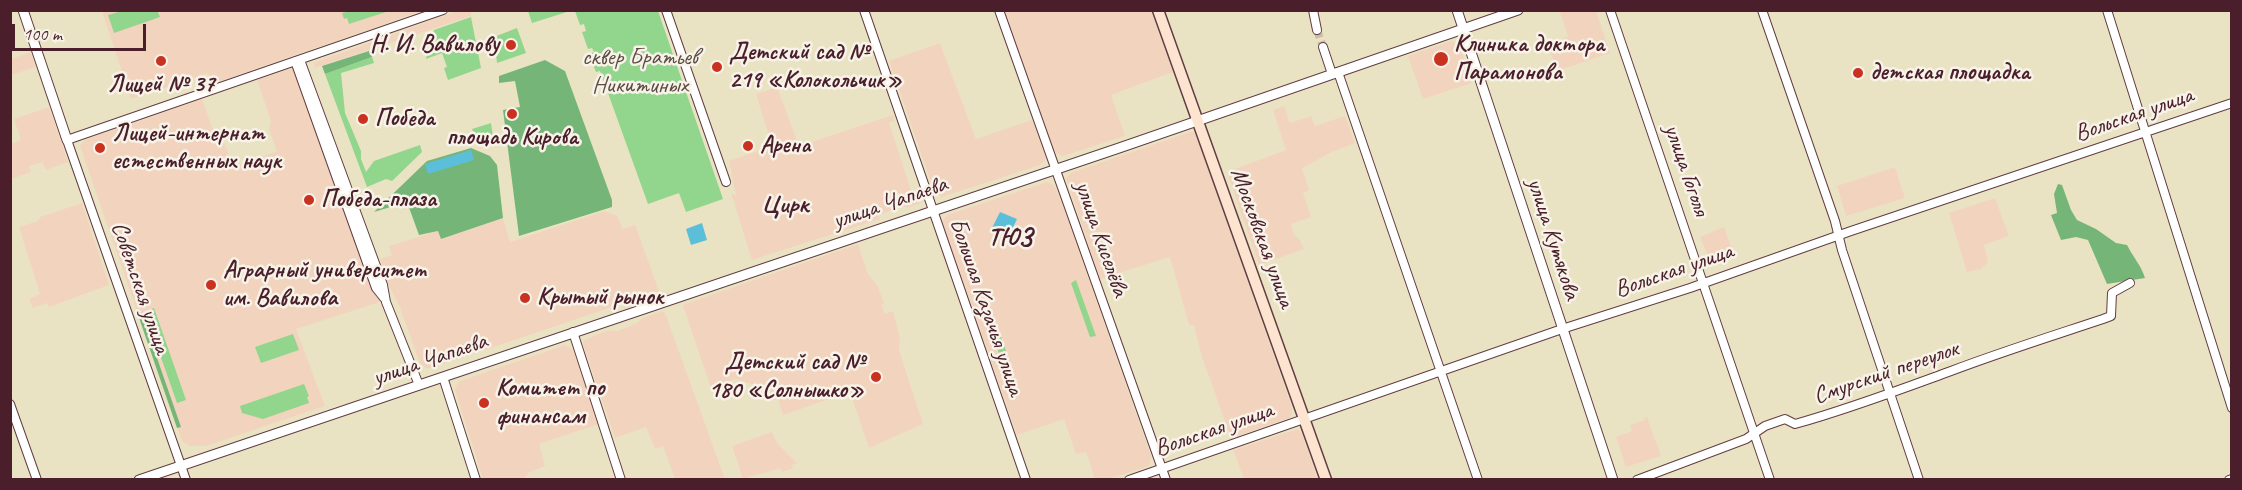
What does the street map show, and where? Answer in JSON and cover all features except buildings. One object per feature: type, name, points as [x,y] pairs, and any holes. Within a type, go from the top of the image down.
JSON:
[{"type":"main road","name":"Московская улица","points":[[1158,10],[1326,480]]},
{"type":"street","name":"Советская улица","points":[[23,10],[186,480]]},
{"type":"street","points":[[67,140],[443,10]]},
{"type":"street","points":[[666,10],[726,182]]},
{"type":"street","name":"Большая Казачья улица","points":[[864,10],[931,210],[1026,480]]},
{"type":"street","name":"улица Киселёва","points":[[999,10],[1166,480]]},
{"type":"street","points":[[1313,10],[1317,30]]},
{"type":"street","name":"улица Кутякова","points":[[1457,10],[1613,480]]},
{"type":"street","name":"улица Чапаева","points":[[139,480],[1518,10]]},
{"type":"street","name":"улица Гоголя","points":[[1610,10],[1770,480]]},
{"type":"street","points":[[1762,10],[1919,480]]},
{"type":"street","points":[[2107,10],[2232,408]]},
{"type":"street","points":[[1323,47],[1335,73],[1478,480]]},
{"type":"street","points":[[298,61],[376,288],[386,302],[419,385]]},
{"type":"street","name":"Вольская улица","points":[[1129,480],[1563,329],[2232,103]]},
{"type":"street","name":"Смурский переулок","points":[[1637,480],[1754,435],[1765,426],[1785,419],[1795,424],[1891,394],[1953,370],[2111,316],[2112,293],[2130,283]]},
{"type":"street","points":[[573,332],[621,480]]},
{"type":"street","points":[[443,377],[476,480]]},
{"type":"street","points":[[10,404],[37,480]]},
{"type":"shaded area","points":[[460,10],[471,11],[471,16],[315,68],[313,63]]},
{"type":"shaded area","points":[[1564,10],[1596,11],[1610,53],[1557,71],[1549,48],[1568,36],[1560,12]]},
{"type":"shaded area","points":[[102,11],[422,11],[212,84],[208,73],[131,99]]},
{"type":"shaded area","points":[[1003,11],[1151,11],[1173,72],[1111,95],[1125,136],[1063,156],[1057,154],[1053,150]]},
{"type":"shaded area","points":[[1451,41],[1460,46],[1472,83],[1423,99],[1408,56]]},
{"type":"shaded area","points":[[940,43],[976,139],[1032,120],[1045,154],[1045,161],[1040,165],[942,197],[934,191],[889,61]]},
{"type":"shaded area","points":[[31,52],[36,67],[11,75],[11,59]]},
{"type":"shaded area","name":"Аграрный университет им. Вавилова","points":[[292,68],[296,71],[377,297],[383,301],[296,329],[325,406],[206,446],[190,446],[183,442],[180,436],[80,146],[85,140],[202,99],[217,142],[223,140],[234,168],[277,151],[269,129],[271,121],[257,80]]},
{"type":"shaded area","points":[[777,87],[799,146],[893,115],[894,121],[889,123],[912,193],[920,195],[921,203],[907,208],[904,206],[879,215],[880,219],[752,260],[731,193],[736,196],[729,161],[772,146],[756,94]]},
{"type":"shaded area","points":[[1284,106],[1290,123],[1311,116],[1315,126],[1345,116],[1355,143],[1302,168],[1309,190],[1303,193],[1311,217],[1291,224],[1294,235],[1300,240],[1304,249],[1259,265],[1227,172],[1286,150],[1273,110]]},
{"type":"shaded area","points":[[49,107],[68,162],[46,170],[42,162],[29,166],[31,172],[11,179],[11,144],[21,140],[14,119]]},
{"type":"shaded area","points":[[1194,132],[1197,136],[1292,408],[1292,415],[1289,418],[1231,438],[1202,357],[1194,325],[1189,325],[1170,257],[1100,279],[1066,178],[1071,173]]},
{"type":"shaded area","points":[[1895,167],[1905,198],[1846,216],[1837,186]]},
{"type":"shaded area","points":[[1047,182],[1054,185],[1061,200],[1151,456],[1149,466],[1108,479],[1095,479],[1086,452],[1076,454],[1064,419],[1017,435],[942,221],[947,215]]},
{"type":"shaded area","points":[[1995,198],[2009,236],[1984,245],[1988,262],[1981,269],[1967,272],[1949,213]]},
{"type":"shaded area","points":[[82,203],[109,285],[49,307],[47,303],[33,308],[29,299],[40,294],[19,227],[38,221],[40,217]]},
{"type":"shaded area","points":[[604,211],[617,216],[623,229],[635,225],[659,291],[432,368],[425,368],[420,364],[380,259],[392,255],[389,246],[438,231],[442,239],[503,218],[510,242]]},
{"type":"shaded area","points":[[1724,227],[1734,255],[1711,263],[1700,237]]},
{"type":"shaded area","points":[[858,244],[867,272],[878,287],[884,303],[882,304],[884,314],[893,311],[900,338],[899,350],[923,424],[869,448],[850,392],[783,415],[778,399],[768,402],[763,388],[736,379],[711,388],[683,306],[685,304]]},
{"type":"shaded area","points":[[662,311],[665,313],[725,479],[675,479],[663,446],[655,449],[646,427],[615,438],[583,344],[584,340],[609,330],[617,331]]},
{"type":"shaded area","points":[[565,345],[572,348],[599,424],[539,444],[545,466],[528,473],[526,477],[483,479],[455,390],[457,385],[460,381]]},
{"type":"shaded area","points":[[1647,417],[1661,456],[1626,467],[1616,437],[1632,431],[1630,425],[1645,420]]},
{"type":"shaded area","points":[[1298,429],[1317,477],[1308,480],[1244,479],[1233,450]]},
{"type":"shaded area","points":[[772,432],[777,443],[797,463],[792,465],[793,468],[782,472],[781,468],[743,479],[732,446]]},
{"type":"green space","points":[[157,10],[160,17],[114,33],[108,15],[122,11]]},
{"type":"green space","name":"сквер Братьев Никитиных","points":[[528,10],[570,11],[532,23]]},
{"type":"green space","points":[[389,11],[349,24],[342,13]]},
{"type":"green space","name":"сквер Братьев Никитиных","points":[[575,11],[658,11],[723,199],[686,212],[679,193],[648,204],[600,71],[596,72],[589,54],[594,52],[592,48],[588,49],[582,32],[586,31],[584,24],[580,25]]},
{"type":"green space","points":[[471,17],[481,68],[448,80],[444,68],[447,67],[442,53],[426,59],[434,30]]},
{"type":"green space","points":[[517,28],[526,53],[497,63],[494,37]]},
{"type":"green space","points":[[369,51],[372,57],[325,74],[322,66]]},
{"type":"green space","points":[[372,57],[374,63],[341,73],[345,113],[361,151],[361,159],[366,172],[374,161],[420,145],[422,152],[392,181],[386,179],[367,187],[325,74]]},
{"type":"green space","points":[[545,60],[565,71],[612,200],[612,207],[519,236],[503,110],[520,107],[515,81],[499,83],[499,76]]},
{"type":"green space","points":[[491,123],[494,144],[475,136],[472,129]]},
{"type":"green space","points":[[471,148],[490,156],[497,165],[503,218],[441,239],[438,231],[419,235],[407,202],[374,212],[427,161]]},
{"type":"green space","points":[[2058,184],[2062,185],[2077,220],[2096,229],[2116,243],[2127,245],[2145,278],[2107,284],[2088,240],[2076,237],[2061,240],[2051,215],[2057,213],[2054,194]]},
{"type":"green space","points":[[1076,280],[1096,336],[1090,337],[1071,283]]},
{"type":"green space","points":[[154,308],[186,400],[177,403],[145,312]]},
{"type":"green space","points":[[137,312],[141,312],[181,427],[177,428]]},
{"type":"green space","points":[[293,334],[299,350],[261,363],[255,347]]},
{"type":"green space","points":[[1001,337],[1010,362],[1005,369],[994,340]]},
{"type":"green space","points":[[304,384],[309,403],[263,419],[242,413],[240,406]]},
{"type":"water","points":[[471,150],[474,160],[428,174],[425,164]]},
{"type":"water","points":[[1000,212],[1017,219],[1009,236],[992,228]]},
{"type":"water","points":[[702,223],[707,240],[691,245],[686,229]]},
{"type":"tunnel","points":[[1317,30],[1323,47]]},
{"type":"place","name":"Н. И. Вавилову","points":[[511,45]]},
{"type":"place","name":"Клиника доктора Парамонова","points":[[1441,59]]},
{"type":"place","name":"Лицей № 37","points":[[161,61]]},
{"type":"place","name":"Детский сад № 219 «Колокольчик»","points":[[717,67]]},
{"type":"place","name":"детская площадка","points":[[1858,73]]},
{"type":"place","name":"площадь Кирова","points":[[512,114]]},
{"type":"place","name":"Победа","points":[[363,119]]},
{"type":"place","name":"Арена","points":[[748,146]]},
{"type":"place","name":"Лицей-интернат естественных наук","points":[[100,148]]},
{"type":"place","name":"Победа-плаза","points":[[309,200]]},
{"type":"place","name":"Аграрный университет им. Вавилова","points":[[211,285]]},
{"type":"place","name":"Крытый рынок","points":[[525,298]]},
{"type":"place","name":"Детский сад № 180 «Солнышко»","points":[[876,377]]},
{"type":"place","name":"Комитет по финансам","points":[[484,403]]},
{"type":"district","name":"Цирк","points":[[785,205]]},
{"type":"district","name":"ТЮЗ","points":[[1010,238]]}]
